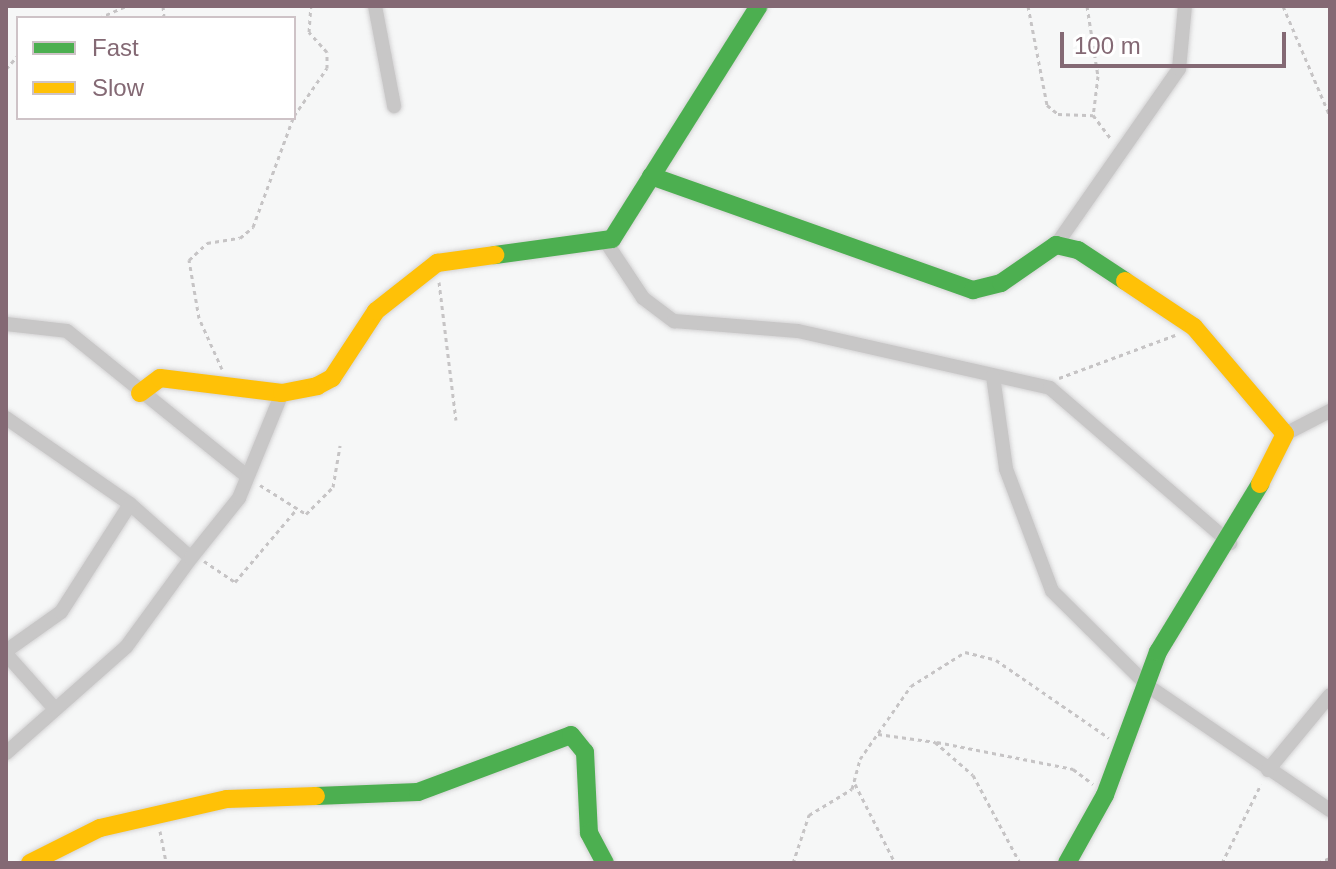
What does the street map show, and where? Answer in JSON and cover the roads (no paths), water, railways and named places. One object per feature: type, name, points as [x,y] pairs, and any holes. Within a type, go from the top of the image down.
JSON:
[{"type":"street","points":[[375,6],[394,106]]},
{"type":"street","points":[[140,393],[160,378],[282,393],[332,378],[363,325],[437,263],[606,242],[759,6]]},
{"type":"street","points":[[651,176],[973,290],[1001,283],[1056,245],[1125,155],[1179,69],[1185,6]]},
{"type":"street","points":[[606,242],[643,298],[674,321],[798,331],[1050,388],[1230,543]]},
{"type":"street","points":[[1056,245],[1110,265],[1194,327],[1285,434]]},
{"type":"street","points":[[6,324],[67,331],[140,393],[247,476]]},
{"type":"street","points":[[993,376],[1006,469],[1039,568],[1072,616],[1148,686],[1330,810]]},
{"type":"street","points":[[6,753],[126,647],[247,476],[282,393]]},
{"type":"street","points":[[1067,863],[1105,795],[1171,628],[1230,543],[1285,434],[1330,411]]},
{"type":"street","points":[[6,418],[130,504],[193,556]]},
{"type":"street","points":[[55,709],[6,652],[61,612],[130,504]]},
{"type":"street","points":[[1268,770],[1330,695]]},
{"type":"street","points":[[30,863],[100,828],[227,799],[418,792],[571,735],[585,752],[589,833],[605,863]]}]
